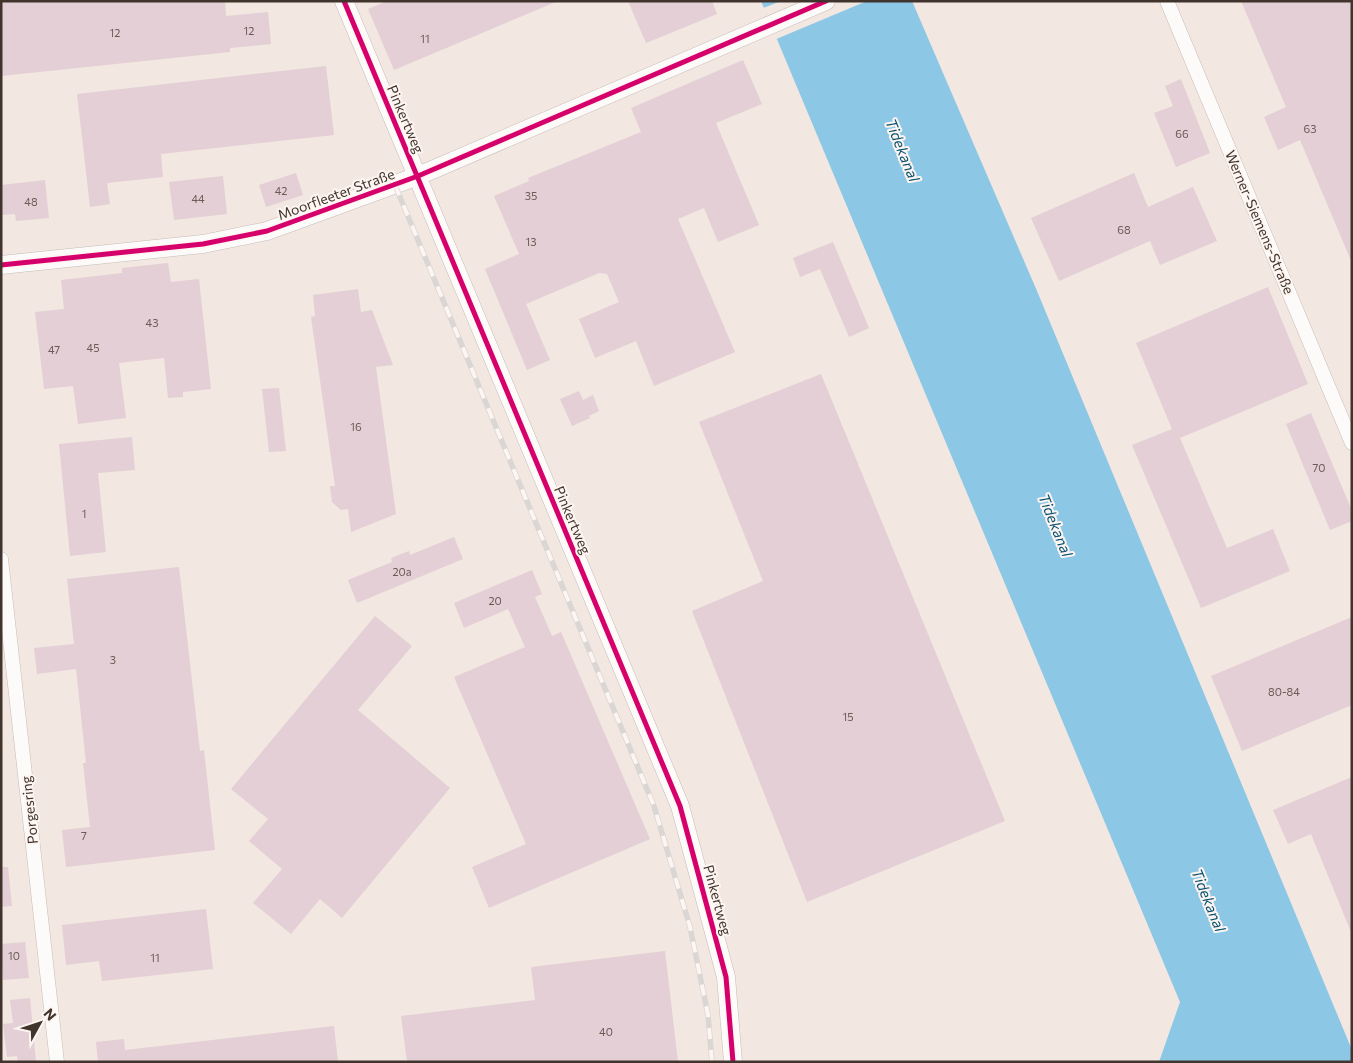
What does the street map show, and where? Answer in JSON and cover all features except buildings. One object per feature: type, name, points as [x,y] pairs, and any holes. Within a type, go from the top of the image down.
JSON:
[{"type":"street","name":"Pinkertweg","points":[[344,1],[680,806],[726,977],[733,1062]]},
{"type":"street","name":"Moorfleeter Straße","points":[[1,264],[233,239],[266,231],[319,214],[418,176],[826,1]]},
{"type":"street","name":"Werner-Siemens-Straße","points":[[1167,1],[1352,443]]},
{"type":"street","name":"Porgesring","points":[[1,559],[57,1062]]},
{"type":"water","name":"Tidekanal","points":[[761,1],[912,1],[1037,291],[1352,1050],[1352,1062],[1159,1062],[1180,1002]]},
{"type":"pier","points":[[781,1],[867,1],[774,40],[761,9]]},
{"type":"railway","points":[[395,185],[654,806],[690,927],[708,1015],[712,1062]]},
{"type":"cycle path","points":[[344,1],[680,806],[726,977],[733,1062]]},
{"type":"cycle path","points":[[1,265],[203,244],[267,231],[418,176],[826,1]]}]
